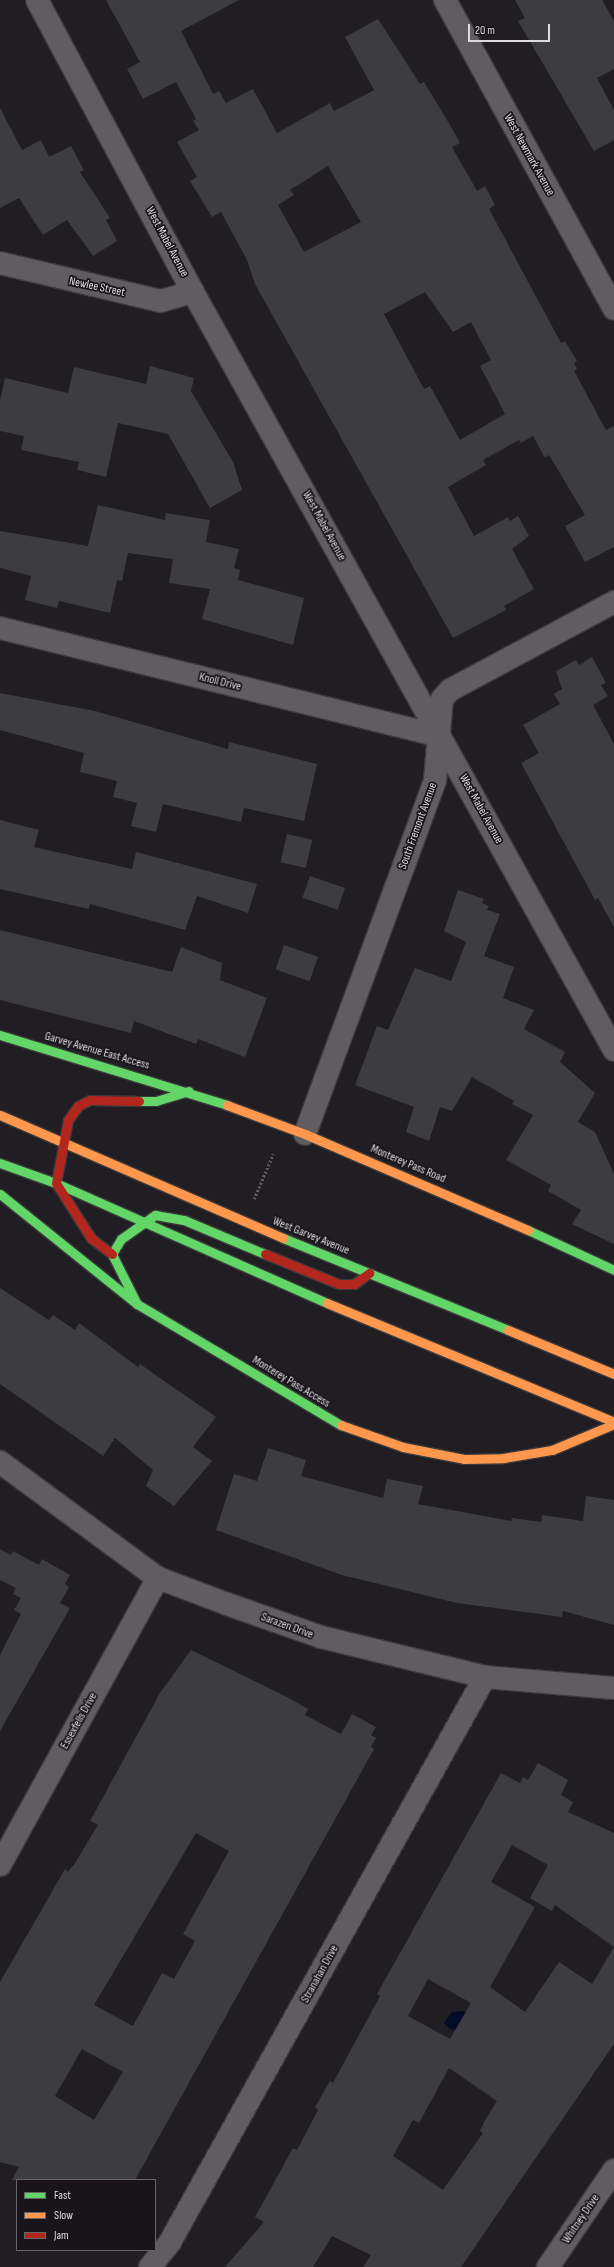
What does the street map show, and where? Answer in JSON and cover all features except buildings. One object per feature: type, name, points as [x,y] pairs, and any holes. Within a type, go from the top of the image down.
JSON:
[{"type":"main road","name":"Garvey Avenue East Access","points":[[0,1035],[188,1091]]},
{"type":"main road","name":"Monterey Pass Road","points":[[188,1091],[305,1134],[456,1197],[614,1270]]},
{"type":"main road","points":[[137,1304],[112,1254],[91,1238],[56,1183],[65,1144],[68,1120],[78,1106],[90,1100],[156,1101],[188,1091]]},
{"type":"main road","name":"West Garvey Avenue","points":[[0,1115],[369,1273],[593,1364],[614,1374]]},
{"type":"main road","points":[[0,1163],[56,1183],[377,1325],[533,1388],[614,1423]]},
{"type":"main road","name":"Monterey Pass Access","points":[[0,1194],[137,1304],[338,1424],[403,1447],[464,1459],[503,1458],[552,1450],[614,1423]]},
{"type":"main road","points":[[112,1254],[121,1239],[143,1222],[155,1215],[184,1220],[339,1284],[354,1284],[369,1273]]},
{"type":"street","name":"West Mabel Avenue","points":[[37,0],[194,292],[614,1050]]},
{"type":"street","name":"West Newmark Avenue","points":[[445,0],[614,309]]},
{"type":"street","name":"Newlee Street","points":[[0,263],[161,301],[194,292]]},
{"type":"street","name":"South Fremont Avenue","points":[[305,1134],[435,780],[442,699],[450,690],[614,602]]},
{"type":"street","name":"Knoll Drive","points":[[0,628],[440,736]]},
{"type":"street","name":"Sarazen Drive","points":[[0,1462],[158,1578],[321,1637],[486,1677],[614,1688]]},
{"type":"street","name":"Essexfells Drive","points":[[0,1865],[158,1578]]},
{"type":"street","name":"Stranahan Drive","points":[[150,2267],[170,2242],[486,1677]]},
{"type":"street","name":"Whitney Drive","points":[[548,2267],[614,2170]]},
{"type":"path","points":[[254,1199],[273,1154]]},
{"type":"water","points":[[464,2011],[486,2025],[451,2030],[444,2023],[452,2012]]},
{"type":"traffic: fast","points":[[0,1035],[227,1105]]},
{"type":"traffic: fast","points":[[139,1101],[156,1101],[188,1091]]},
{"type":"traffic: fast","points":[[0,1163],[56,1183],[327,1303]]},
{"type":"traffic: fast","points":[[0,1194],[137,1304],[341,1425]]},
{"type":"traffic: fast","points":[[137,1304],[112,1254],[121,1239],[155,1215],[184,1220],[265,1254]]},
{"type":"traffic: fast","points":[[528,1230],[614,1270]]},
{"type":"traffic: fast","points":[[283,1238],[508,1330]]},
{"type":"traffic: slow","points":[[227,1105],[305,1134],[528,1230]]},
{"type":"traffic: slow","points":[[0,1115],[283,1238]]},
{"type":"traffic: slow","points":[[327,1303],[614,1422]]},
{"type":"traffic: slow","points":[[508,1330],[614,1374]]},
{"type":"traffic: slow","points":[[341,1425],[403,1447],[464,1459],[503,1458],[552,1450],[614,1424]]},
{"type":"traffic: jam","points":[[112,1254],[91,1238],[56,1183],[68,1120],[78,1106],[90,1100],[139,1101]]},
{"type":"traffic: jam","points":[[265,1254],[339,1284],[354,1284],[369,1273]]}]
